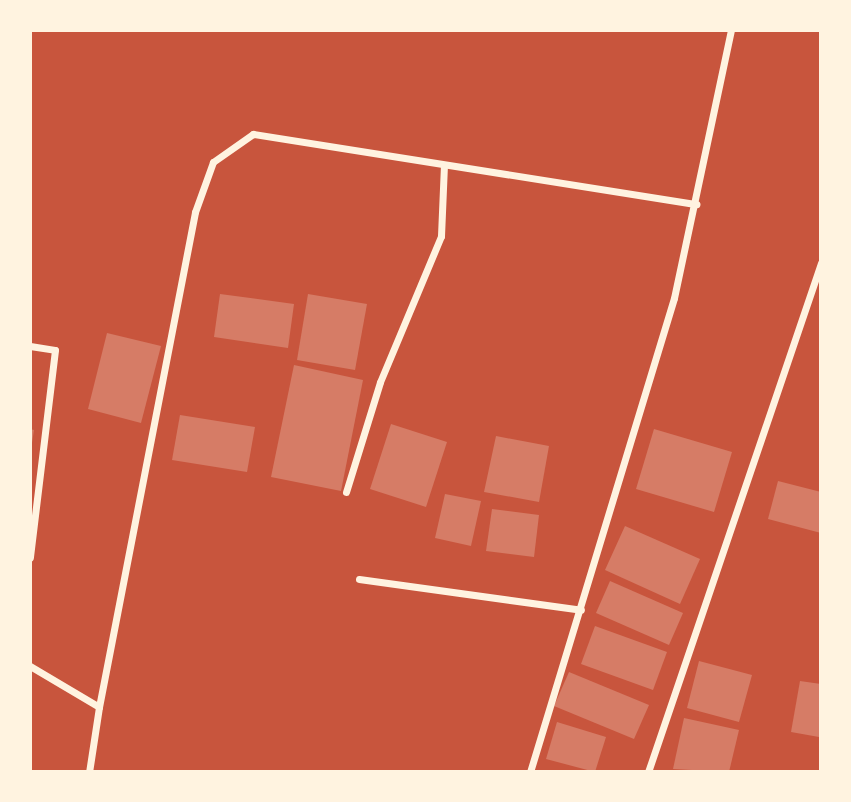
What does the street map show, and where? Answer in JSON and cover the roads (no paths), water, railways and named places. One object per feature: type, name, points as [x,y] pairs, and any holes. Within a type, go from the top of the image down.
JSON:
[{"type":"street","points":[[530,772],[581,610],[697,204],[731,30]]},
{"type":"street","points":[[89,772],[99,707],[195,212],[213,162],[253,134],[697,204]]},
{"type":"street","points":[[346,492],[380,382],[441,236],[444,165]]},
{"type":"street","points":[[648,772],[821,263]]},
{"type":"street","points":[[30,346],[55,350],[30,557]]},
{"type":"street","points":[[359,579],[581,610]]},
{"type":"street","points":[[30,666],[99,707]]}]
